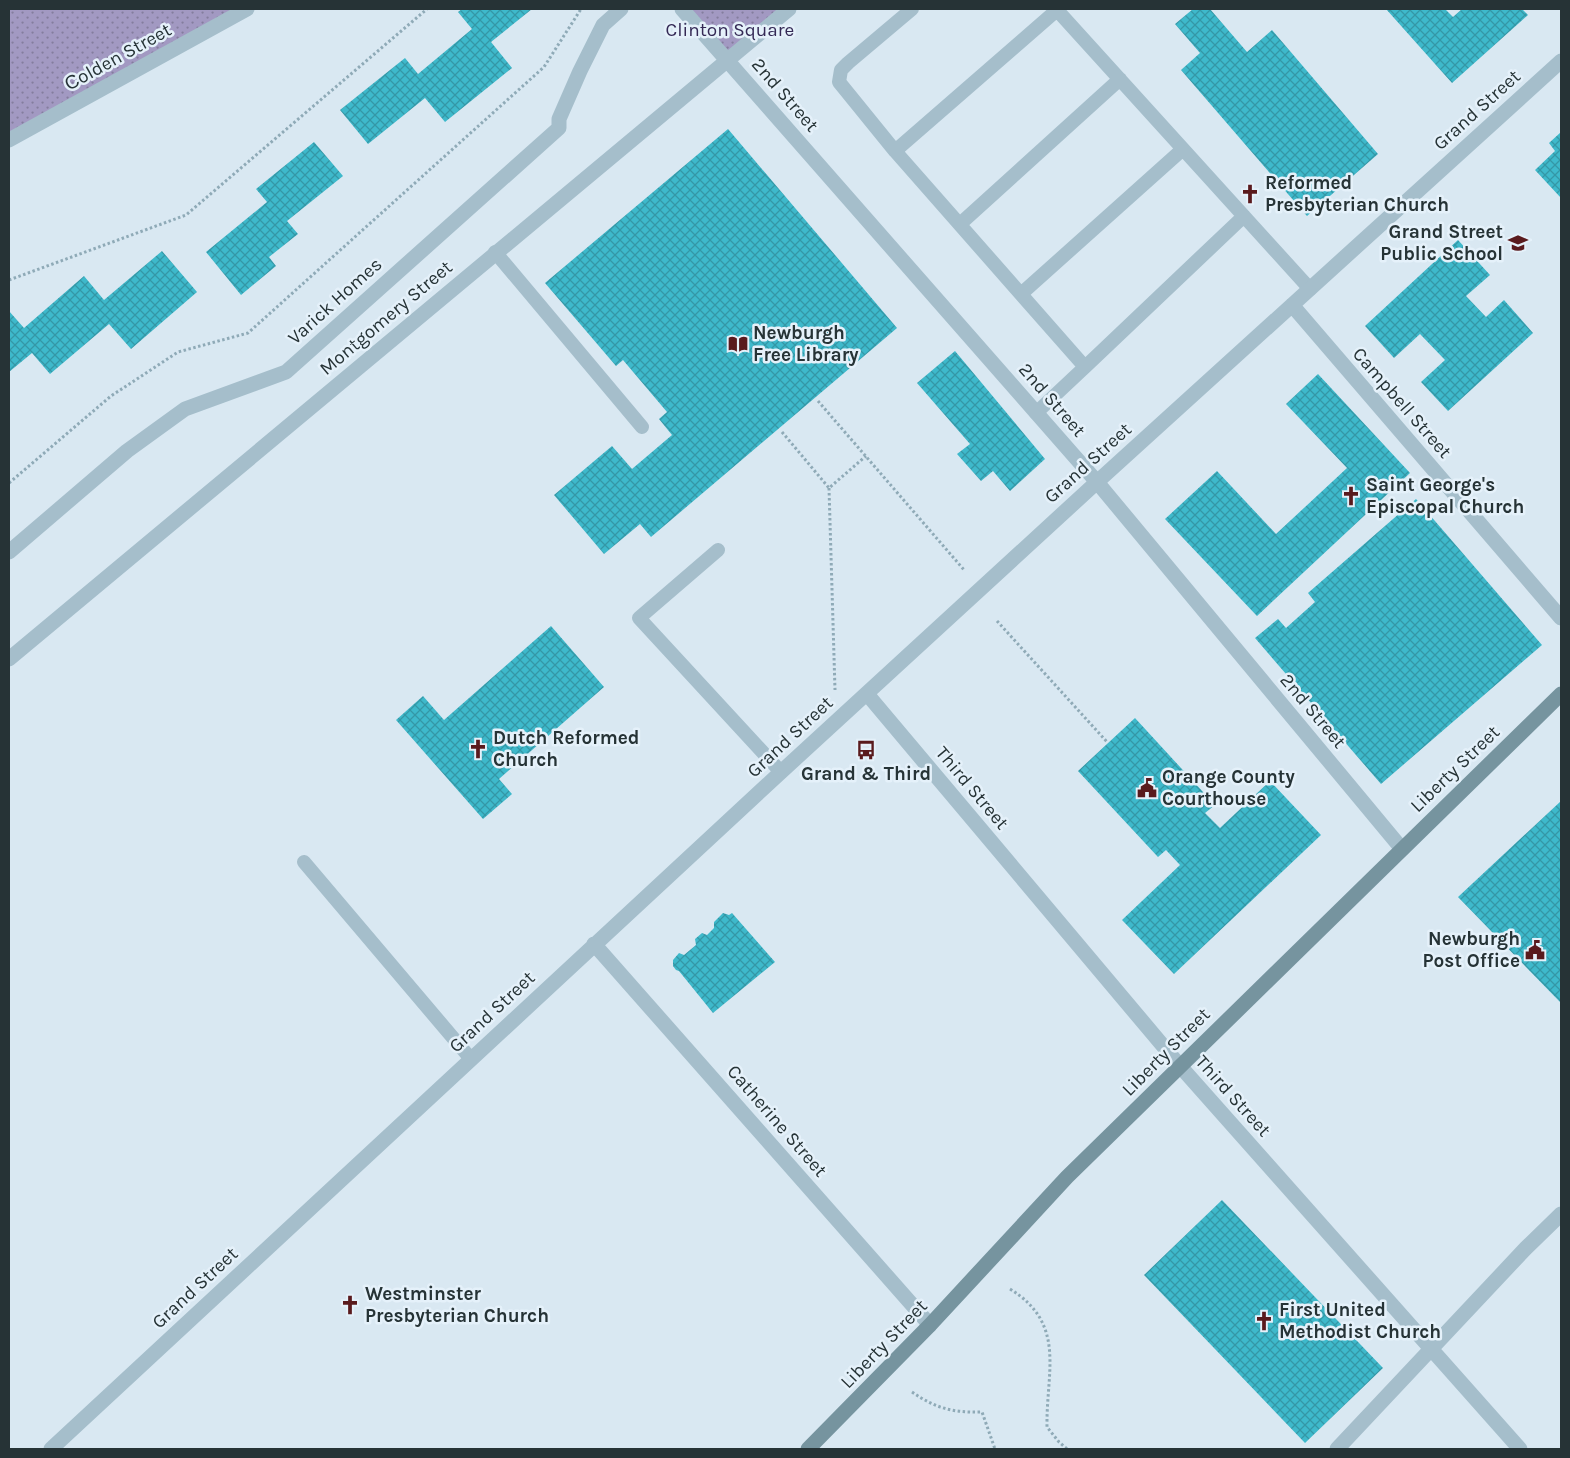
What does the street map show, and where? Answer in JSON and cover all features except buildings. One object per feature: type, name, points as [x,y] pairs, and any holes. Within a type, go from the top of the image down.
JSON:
[{"type":"street","name":"Сolden Street","points":[[9,140],[247,9]]},
{"type":"street","name":"Varick Homes","points":[[9,552],[126,451],[185,409],[286,372],[559,128],[562,111],[603,25],[621,9]]},
{"type":"street","name":"2nd Street","points":[[682,9],[1097,482],[1402,849]]},
{"type":"street","name":"Montgomery Street","points":[[9,659],[495,252],[789,9]]},
{"type":"street","name":"Grand Street","points":[[51,1449],[781,772],[1561,61]]},
{"type":"street","name":"Campbell Street","points":[[1292,305],[1561,618]]},
{"type":"street","name":"Third Street","points":[[866,694],[1180,1066],[1520,1449]]},
{"type":"street","name":"Liberty Street","points":[[812,1448],[930,1326],[1067,1177],[1561,694]]},
{"type":"street","name":"Catherine Street","points":[[594,944],[930,1326]]},
{"type":"street","points":[[1338,1449],[1526,1248],[1561,1214]]},
{"type":"lane","points":[[912,9],[848,62],[841,70],[838,82],[895,151],[1085,366]]},
{"type":"lane","points":[[895,151],[1058,9],[1310,289]]},
{"type":"lane","points":[[960,224],[1120,80]]},
{"type":"lane","points":[[1021,294],[1183,149]]},
{"type":"lane","points":[[1036,413],[1244,216]]},
{"type":"lane","points":[[495,252],[642,427]]},
{"type":"lane","points":[[718,550],[639,618],[781,772]]},
{"type":"lane","points":[[304,862],[471,1058]]},
{"type":"path","points":[[9,280],[186,215],[427,9]]},
{"type":"path","points":[[9,483],[111,396],[178,352],[248,333],[544,67],[581,9]]},
{"type":"path","points":[[818,402],[981,589]]},
{"type":"path","points":[[782,432],[829,488],[836,722]]},
{"type":"path","points":[[829,488],[866,456]]},
{"type":"path","points":[[997,621],[1108,743]]},
{"type":"path","points":[[1010,1289],[1025,1298],[1043,1321],[1049,1344],[1051,1371],[1047,1427],[1058,1442],[1067,1449]]},
{"type":"path","points":[[912,1392],[927,1402],[946,1410],[982,1412],[995,1449]]},
{"type":"green space","points":[[9,9],[247,9],[9,140]]},
{"type":"green space","name":"Clinton Square","points":[[682,9],[791,9],[728,60]]},
{"type":"place","name":"Reformed Presbyterian Church","points":[[1250,194]]},
{"type":"place","name":"Grand Street Public School","points":[[1518,243]]},
{"type":"place","name":"Newburgh Free Library","points":[[738,344]]},
{"type":"place","name":"Saint George's Episcopal Church","points":[[1351,496]]},
{"type":"place","name":"Dutch Reformed Church","points":[[478,749]]},
{"type":"place","name":"Grand & Third","points":[[866,750]]},
{"type":"place","name":"Orange County Courthouse","points":[[1147,788]]},
{"type":"place","name":"Newburgh Post Office","points":[[1535,950]]},
{"type":"place","name":"Westminster Presbyterian Church","points":[[350,1305]]},
{"type":"place","name":"First United Methodist Church","points":[[1264,1321]]}]
